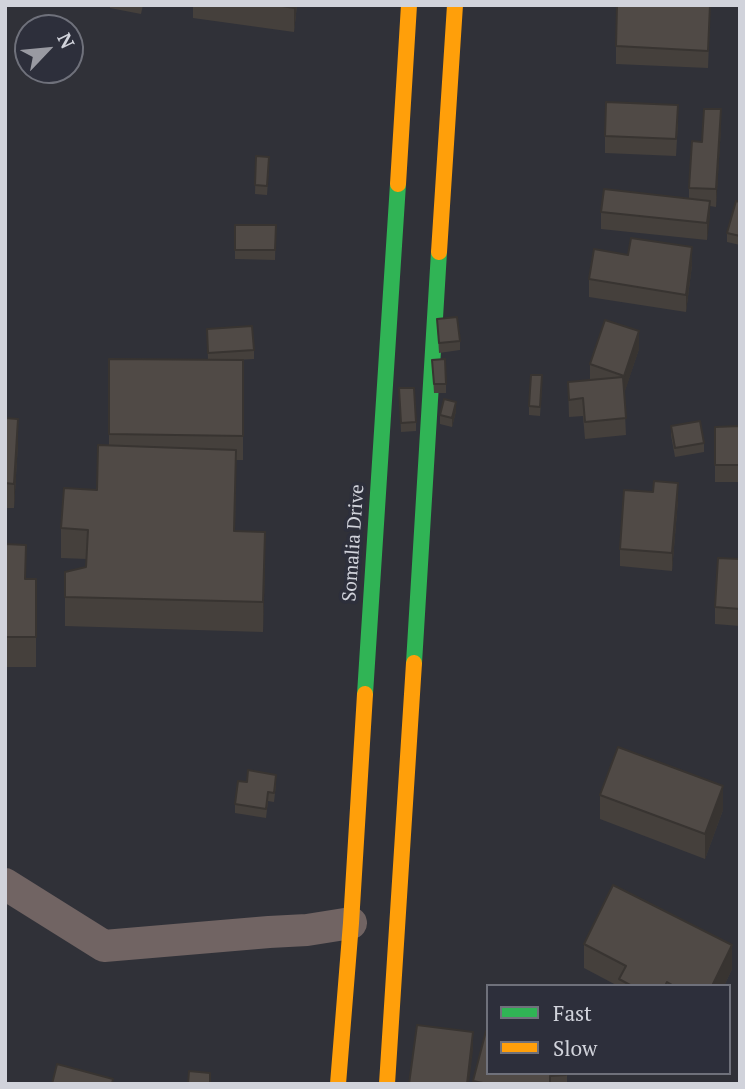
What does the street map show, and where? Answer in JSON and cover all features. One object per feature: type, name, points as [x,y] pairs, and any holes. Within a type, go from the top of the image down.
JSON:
[{"type":"main road","name":"Somalia Drive","points":[[338,1084],[351,923],[409,5]]},
{"type":"main road","points":[[387,1084],[455,5]]},
{"type":"street","points":[[5,884],[104,946],[307,930],[351,923]]},
{"type":"building","points":[[617,5],[710,5],[708,51],[616,46]]},
{"type":"building","points":[[606,102],[678,105],[676,139],[605,136]]},
{"type":"building","points":[[704,109],[721,109],[716,189],[689,188],[692,141],[702,142]]},
{"type":"building","points":[[256,156],[269,157],[267,186],[255,185]]},
{"type":"building","points":[[604,189],[710,201],[707,223],[601,212]]},
{"type":"building","points":[[736,201],[740,202],[740,236],[727,233]]},
{"type":"building","points":[[235,225],[276,225],[275,250],[235,250]]},
{"type":"building","points":[[631,238],[692,247],[686,295],[589,279],[594,249],[628,255]]},
{"type":"building","points":[[457,317],[460,341],[439,343],[437,319]]},
{"type":"building","points":[[605,320],[639,331],[624,376],[590,364]]},
{"type":"building","points":[[252,326],[254,350],[208,353],[207,329]]},
{"type":"building","points":[[109,359],[243,360],[243,436],[109,434]]},
{"type":"building","points":[[445,359],[446,384],[434,384],[432,360]]},
{"type":"building","points":[[531,375],[542,375],[540,407],[529,406]]},
{"type":"building","points":[[623,377],[626,418],[585,422],[583,398],[569,400],[568,382]]},
{"type":"building","points":[[399,388],[414,388],[416,422],[401,423]]},
{"type":"building","points":[[444,399],[456,402],[452,418],[440,415]]},
{"type":"building","points":[[5,418],[18,419],[14,484],[5,483]]},
{"type":"building","points":[[700,421],[704,443],[675,448],[671,426]]},
{"type":"building","points":[[740,426],[740,465],[715,465],[715,427]]},
{"type":"building","points":[[98,445],[236,450],[234,531],[265,532],[263,602],[65,597],[65,572],[86,567],[88,530],[61,528],[64,488],[97,490]]},
{"type":"building","points":[[654,481],[678,483],[672,553],[620,549],[624,490],[653,492]]},
{"type":"building","points":[[5,544],[26,545],[25,579],[36,579],[36,637],[5,637]]},
{"type":"building","points":[[718,558],[740,559],[740,609],[715,607]]},
{"type":"building","points":[[618,747],[723,786],[705,834],[600,795]]},
{"type":"building","points":[[248,770],[276,775],[274,793],[268,792],[266,809],[235,804],[238,781],[247,782]]},
{"type":"building","points":[[613,885],[732,945],[713,984],[628,984],[619,979],[626,966],[584,944]]},
{"type":"building","points":[[417,1025],[473,1032],[467,1084],[409,1084]]},
{"type":"building","points":[[486,1031],[486,1075],[566,1075],[550,1076],[550,1084],[488,1084],[473,1081]]},
{"type":"building","points":[[57,1064],[113,1079],[112,1084],[52,1084]]},
{"type":"building","points":[[189,1071],[210,1073],[210,1084],[188,1084]]},
{"type":"traffic: fast","points":[[365,694],[398,184]]},
{"type":"traffic: fast","points":[[414,663],[439,252]]},
{"type":"traffic: slow","points":[[398,184],[409,5]]},
{"type":"traffic: slow","points":[[439,252],[455,5]]},
{"type":"traffic: slow","points":[[387,1084],[414,663]]},
{"type":"traffic: slow","points":[[338,1084],[365,694]]}]
